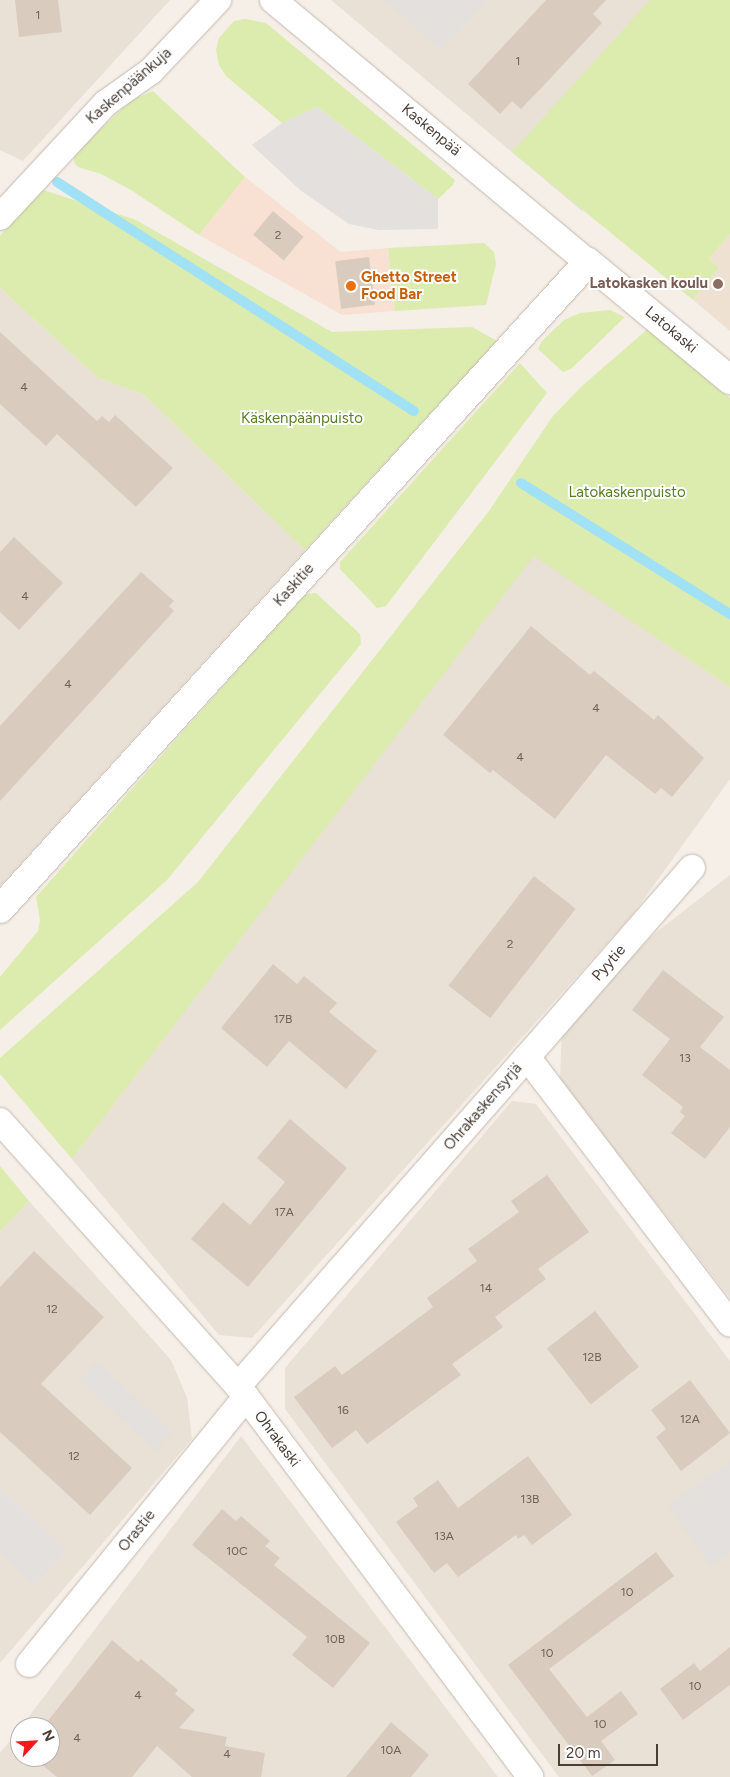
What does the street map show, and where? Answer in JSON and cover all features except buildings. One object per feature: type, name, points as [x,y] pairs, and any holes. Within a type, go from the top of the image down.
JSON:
[{"type":"street","name":"Kaskenpäänkuja","points":[[0,216],[106,103],[150,71],[218,0]]},
{"type":"street","name":"Kaskenpää","points":[[273,0],[588,262]]},
{"type":"street","name":"Latokaski","points":[[588,262],[730,380]]},
{"type":"street","name":"Kaskitie","points":[[0,909],[588,262]]},
{"type":"street","name":"Pyytie","points":[[527,1057],[692,868]]},
{"type":"street","name":"Ohrakaskensyrjä","points":[[242,1392],[527,1057],[730,1324]]},
{"type":"street","name":"Ohrakaski","points":[[0,1121],[242,1392],[530,1777]]},
{"type":"street","name":"Orastie","points":[[29,1664],[242,1392]]},
{"type":"shaded area","points":[[0,0],[170,0],[23,161],[0,150]]},
{"type":"shaded area","points":[[331,0],[730,0],[582,211]]},
{"type":"shaded area","points":[[385,0],[487,0],[441,50]]},
{"type":"shaded area","points":[[317,107],[438,199],[438,229],[379,230],[349,224],[300,190],[252,145],[282,123]]},
{"type":"shaded area","points":[[245,177],[341,252],[388,248],[395,311],[342,315],[199,235]]},
{"type":"shaded area","name":"Latokasken koulu","points":[[730,234],[730,331],[693,300],[719,268],[709,259]]},
{"type":"shaded area","points":[[0,288],[97,377],[144,395],[305,550],[0,886]]},
{"type":"shaded area","points":[[534,555],[730,687],[730,779],[633,914],[252,1338],[219,1335],[72,1159]]},
{"type":"shaded area","points":[[730,875],[730,1298],[560,1079],[562,1030],[654,934]]},
{"type":"shaded area","points":[[512,1101],[536,1104],[730,1361],[730,1777],[559,1777],[285,1409],[285,1368]]},
{"type":"shaded area","points":[[29,1201],[171,1360],[187,1398],[192,1439],[0,1663],[0,1232]]},
{"type":"shaded area","points":[[97,1362],[172,1432],[155,1451],[80,1380]]},
{"type":"shaded area","points":[[241,1436],[498,1777],[0,1777],[0,1753],[10,1741],[10,1767],[60,1767],[60,1717],[29,1717]]},
{"type":"shaded area","points":[[730,1462],[730,1552],[711,1566],[668,1506]]},
{"type":"shaded area","points":[[0,1486],[66,1551],[33,1585],[0,1552]]},
{"type":"green space","points":[[650,0],[730,0],[730,234],[709,259],[719,268],[693,300],[512,152]]},
{"type":"green space","points":[[245,19],[266,23],[455,180],[453,185],[438,199],[317,107],[282,123],[226,76],[219,65],[216,50],[219,38],[234,21]]},
{"type":"green space","points":[[153,91],[245,177],[199,235],[131,190],[101,174],[78,167],[74,162],[74,155],[130,101]]},
{"type":"green space","name":"Käskenpäänpuisto","points":[[40,189],[136,220],[332,332],[472,327],[497,341],[305,550],[144,395],[97,377],[0,288],[0,236]]},
{"type":"green space","points":[[484,243],[494,252],[496,264],[486,305],[395,311],[388,248]]},
{"type":"green space","points":[[610,310],[625,317],[571,369],[563,372],[538,349],[542,341],[564,320],[580,313]]},
{"type":"green space","name":"Latokaskenpuisto","points":[[649,328],[730,398],[730,687],[534,556],[72,1159],[0,1074],[0,1058],[198,882],[489,511],[553,416],[583,385]]},
{"type":"green space","points":[[520,363],[547,393],[386,606],[377,608],[340,569],[340,562]]},
{"type":"green space","points":[[316,593],[360,634],[361,644],[167,880],[0,1030],[0,977],[38,931],[40,920],[36,897],[305,594]]},
{"type":"green space","points":[[0,1166],[29,1201],[0,1232]]},
{"type":"waterway","points":[[57,182],[414,411]]},
{"type":"waterway","points":[[521,483],[730,614]]},
{"type":"place","name":"Latokasken koulu","points":[[718,284]]},
{"type":"place","name":"Ghetto Street Food Bar","points":[[351,286]]}]
